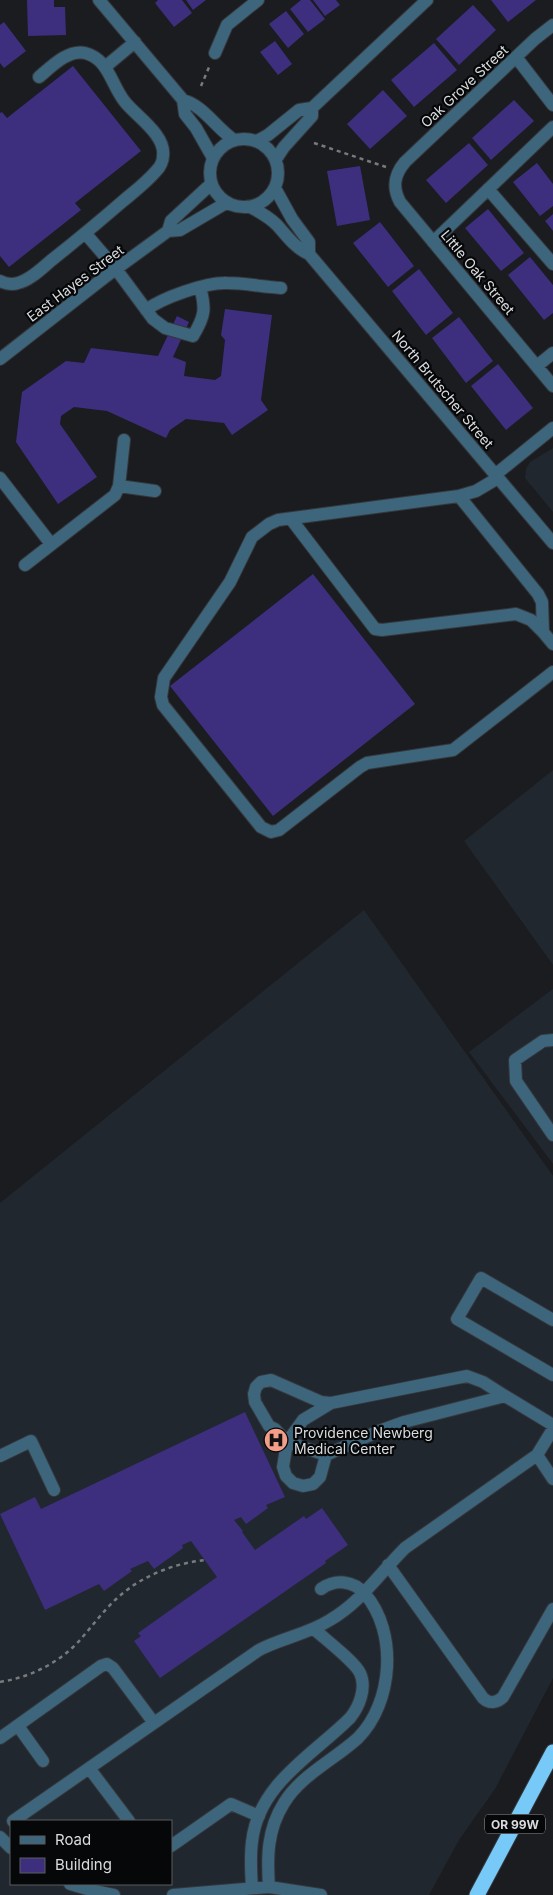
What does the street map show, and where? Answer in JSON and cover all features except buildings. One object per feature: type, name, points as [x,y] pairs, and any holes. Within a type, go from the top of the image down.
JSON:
[{"type":"highway","name":"OR 99W","points":[[477,1895],[553,1752]]},
{"type":"street","points":[[99,0],[183,100],[185,114],[196,128],[213,158]]},
{"type":"street","points":[[215,52],[227,25],[258,0]]},
{"type":"street","points":[[257,141],[299,110],[312,108],[427,0]]},
{"type":"street","name":"Oak Grove Street","points":[[397,171],[516,57],[553,25]]},
{"type":"street","points":[[105,67],[135,42]]},
{"type":"street","points":[[2,286],[19,283],[85,234],[149,179],[159,168],[163,157],[162,146],[155,134],[126,103],[105,67],[97,59],[84,53],[72,54],[39,77]]},
{"type":"street","points":[[516,57],[553,105]]},
{"type":"street","points":[[183,100],[194,103],[222,132],[234,140]]},
{"type":"street","points":[[276,159],[288,142],[312,116],[312,108]]},
{"type":"street","points":[[433,242],[553,127]]},
{"type":"street","points":[[234,140],[257,141],[269,149],[276,159],[278,170],[272,194],[260,204],[250,207],[242,208],[226,203],[216,194],[211,184],[209,170],[213,158],[218,150],[234,140]]},
{"type":"street","name":"Little Oak Street","points":[[397,171],[394,183],[395,193],[400,202],[553,386]]},
{"type":"street","name":"East Hayes Street","points":[[168,231],[171,221],[211,184]]},
{"type":"street","name":"North Brutscher Street","points":[[275,188],[292,219],[309,242],[309,254]]},
{"type":"street","points":[[488,189],[553,264]]},
{"type":"street","name":"East Hayes Street","points":[[0,359],[168,231],[180,230],[226,203]]},
{"type":"street","name":"North Brutscher Street","points":[[250,207],[263,213],[276,224],[299,250],[309,254],[553,543]]},
{"type":"street","points":[[85,234],[116,269],[153,319],[165,328],[193,336],[203,319],[204,304],[200,287]]},
{"type":"street","points":[[146,310],[155,304],[200,287],[226,282],[281,288]]},
{"type":"street","points":[[537,366],[553,353]]},
{"type":"street","points":[[553,428],[476,491],[459,496],[291,519],[269,524],[252,537],[230,582],[164,678],[161,698],[163,705],[261,827],[271,832],[279,830],[367,763],[453,750],[553,672]]},
{"type":"street","points":[[25,565],[115,495],[120,486],[124,440]]},
{"type":"street","points":[[0,478],[51,544]]},
{"type":"street","points":[[120,486],[155,491]]},
{"type":"street","points":[[459,496],[538,594],[542,602],[543,632]]},
{"type":"street","points":[[291,519],[375,630],[516,614],[531,620],[553,644]]},
{"type":"street","points":[[553,1040],[543,1041],[515,1060],[516,1082],[553,1135]]},
{"type":"street","points":[[553,1320],[481,1278],[457,1319],[553,1375]]},
{"type":"street","points":[[505,1396],[404,1422],[326,1455],[287,1442],[275,1429],[269,1426],[255,1402],[254,1394],[261,1382],[271,1380],[321,1402],[331,1403],[467,1376],[483,1382],[553,1425]]},
{"type":"street","points":[[326,1455],[320,1477],[313,1484],[303,1486],[294,1483],[286,1476],[283,1467],[287,1442],[303,1420],[331,1403]]},
{"type":"street","points":[[15,1820],[259,1650],[274,1642],[314,1629],[345,1610],[365,1594],[388,1565],[405,1548],[537,1455],[553,1430]]},
{"type":"street","points":[[0,1456],[31,1441],[54,1490]]},
{"type":"street","points":[[537,1455],[553,1479]]},
{"type":"street","points":[[388,1565],[483,1698],[489,1702],[497,1702],[503,1697],[553,1610]]},
{"type":"street","points":[[269,1887],[269,1839],[278,1813],[294,1791],[358,1737],[370,1722],[385,1686],[388,1664],[387,1647],[376,1612],[365,1594],[357,1587],[347,1583],[337,1582],[321,1589]]},
{"type":"street","points":[[252,1888],[252,1840],[259,1816],[268,1797],[281,1781],[309,1754],[350,1718],[356,1710],[362,1690],[360,1674],[355,1667],[314,1629]]},
{"type":"street","points":[[0,1738],[101,1666],[107,1664],[114,1668],[154,1723]]},
{"type":"street","points":[[18,1726],[43,1761]]},
{"type":"street","points":[[309,1754],[320,1768]]},
{"type":"street","points":[[89,1768],[127,1820]]},
{"type":"street","points":[[172,1845],[230,1804],[259,1816]]},
{"type":"street","points":[[0,1837],[10,1847]]},
{"type":"street","points":[[73,1885],[94,1892],[114,1895]]},
{"type":"street","points":[[173,1895],[269,1887],[321,1895]]},
{"type":"path","points":[[201,86],[215,52]]},
{"type":"path","points":[[314,143],[397,171]]},
{"type":"path","points":[[0,1682],[34,1672],[63,1656],[109,1606],[136,1584],[166,1570],[205,1560]]},
{"type":"shaded area","points":[[553,448],[553,512],[525,478],[526,469],[530,462]]},
{"type":"shaded area","points":[[553,770],[553,965],[464,841]]},
{"type":"shaded area","name":"Providence Newberg Medical Center","points":[[364,910],[553,1176],[553,1678],[495,1789],[459,1840],[429,1895],[0,1895],[0,1203]]},
{"type":"shaded area","points":[[553,989],[553,1164],[469,1052]]},
{"type":"place","name":"Providence Newberg Medical Center","points":[[276,1440]]}]
